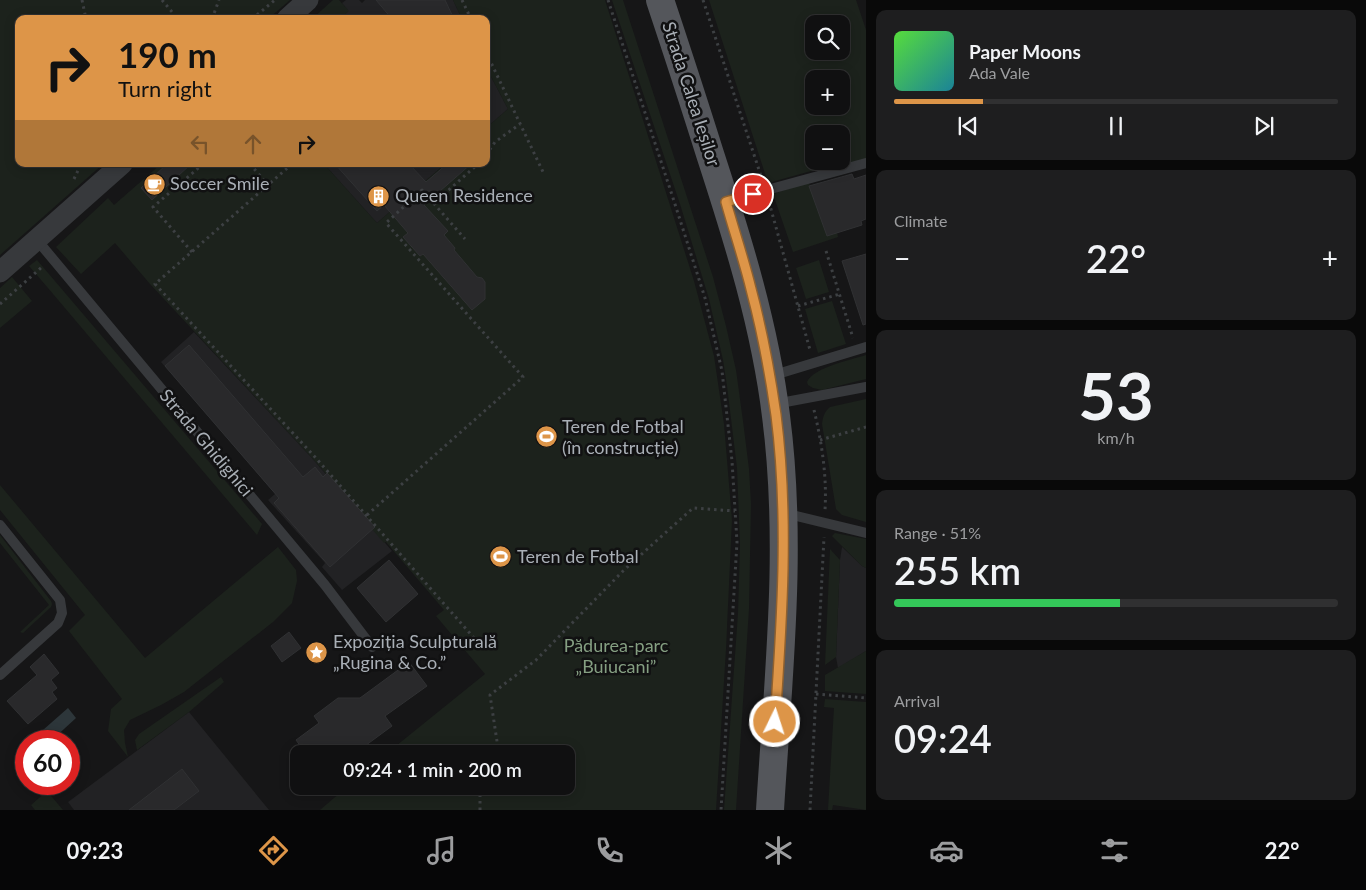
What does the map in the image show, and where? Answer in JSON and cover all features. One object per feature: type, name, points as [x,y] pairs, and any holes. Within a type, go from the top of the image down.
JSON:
[{"type":"main road","name":"Strada Calea Ieșilor","points":[[660,0],[726,202],[752,289],[774,404],[781,465],[783,599],[770,810]]},
{"type":"street","points":[[291,15],[308,0]]},
{"type":"street","points":[[0,272],[119,167]]},
{"type":"lane","points":[[726,202],[866,163]]},
{"type":"lane","name":"Strada Ghidighici","points":[[37,240],[325,586],[372,647]]},
{"type":"lane","points":[[770,377],[861,349]]},
{"type":"lane","points":[[774,404],[866,387]]},
{"type":"lane","points":[[783,513],[866,533]]},
{"type":"lane","points":[[0,525],[60,600],[62,614],[58,623],[0,675]]},
{"type":"path","points":[[82,0],[85,15]]},
{"type":"path","points":[[162,0],[175,15]]},
{"type":"path","points":[[213,15],[219,0]]},
{"type":"path","points":[[257,15],[274,0]]},
{"type":"path","points":[[462,0],[469,15]]},
{"type":"path","points":[[608,0],[705,298],[722,371],[732,461],[737,542],[721,810]]},
{"type":"path","points":[[490,60],[544,174]]},
{"type":"path","points":[[490,149],[495,142],[520,124]]},
{"type":"path","points":[[192,252],[153,208],[200,167]]},
{"type":"path","points":[[253,167],[268,185]]},
{"type":"path","points":[[289,167],[154,284],[315,457],[474,638]]},
{"type":"path","points":[[434,203],[475,167]]},
{"type":"path","points":[[367,515],[523,377],[386,222],[422,190],[465,239]]},
{"type":"path","points":[[826,250],[861,349]]},
{"type":"path","points":[[0,304],[52,258]]},
{"type":"path","points":[[798,306],[840,294]]},
{"type":"path","points":[[810,398],[820,440],[826,487],[810,810]]},
{"type":"path","points":[[820,440],[866,427]]},
{"type":"path","points":[[498,745],[490,695],[536,660],[624,570],[693,508],[735,511]]},
{"type":"path","points":[[816,694],[866,698]]},
{"type":"path","points":[[480,795],[480,810]]},
{"type":"shaded area","points":[[346,0],[359,0],[362,3],[365,0],[453,0],[460,15],[344,15],[348,11],[342,3]]},
{"type":"shaded area","points":[[490,75],[508,109],[490,125]]},
{"type":"shaded area","points":[[327,167],[442,167],[377,223]]},
{"type":"shaded area","points":[[194,332],[312,458],[392,551],[342,590],[322,567],[325,563],[268,500],[275,494],[161,362]]},
{"type":"shaded area","points":[[842,547],[866,568],[866,651],[838,668],[836,657]]},
{"type":"shaded area","points":[[68,708],[76,718],[63,730],[43,730]]},
{"type":"shaded area","points":[[189,712],[269,810],[74,810],[68,802],[80,795],[80,793]]},
{"type":"green space","points":[[0,0],[290,0],[273,15],[15,15],[15,167],[100,167],[0,255]]},
{"type":"green space","points":[[333,0],[339,0],[349,11],[344,15],[316,15]]},
{"type":"green space","name":"Pădurea-parc „Buiucani”","points":[[453,0],[605,0],[694,281],[714,356],[724,424],[732,520],[716,810],[320,810],[338,795],[575,795],[575,745],[397,745],[485,674],[436,616],[444,610],[312,458],[150,284],[115,243],[81,274],[56,247],[108,198],[114,205],[158,167],[327,167],[377,223],[442,167],[490,167],[490,125],[508,109],[490,75],[490,15],[460,15]]},
{"type":"green space","points":[[612,0],[623,0],[713,277],[736,370],[749,469],[751,504],[749,609],[736,810],[724,810],[738,613],[740,545],[737,468],[727,386],[709,299],[680,204]]},
{"type":"green space","points":[[709,0],[856,0],[866,30],[866,159],[850,162],[850,125],[805,125],[805,170],[815,170],[768,183]]},
{"type":"green space","points":[[811,181],[809,183],[827,235],[837,232],[838,237],[793,252],[773,194]]},
{"type":"green space","points":[[37,260],[262,524],[257,535],[29,266]]},
{"type":"green space","points":[[819,260],[829,292],[806,299],[796,268]]},
{"type":"green space","points":[[12,277],[32,301],[0,328],[0,288]]},
{"type":"green space","points":[[832,301],[846,344],[818,353],[805,309]]},
{"type":"green space","points":[[866,355],[866,379],[822,390],[808,385],[807,382],[817,372]]},
{"type":"green space","points":[[866,399],[866,522],[842,515],[836,509],[822,424],[824,415],[830,407]]},
{"type":"green space","points":[[0,485],[145,658],[278,547],[296,570],[297,581],[292,603],[273,622],[184,692],[130,720],[124,730],[128,757],[108,731],[111,709],[122,699],[69,631],[85,615],[0,510]]},
{"type":"green space","points":[[835,533],[866,539],[866,568],[832,536]]},
{"type":"green space","points":[[0,535],[52,604],[23,633],[20,632],[49,605],[0,543]]},
{"type":"green space","points":[[830,549],[840,560],[836,657],[825,665]]},
{"type":"green space","points":[[866,651],[866,694],[825,691],[825,675]]},
{"type":"green space","points":[[221,677],[224,682],[189,712],[137,750],[135,740],[139,734]]},
{"type":"green space","points":[[825,699],[866,702],[866,810],[833,805],[832,810],[828,810],[834,708],[824,707]]},
{"type":"green space","points":[[42,795],[50,795],[63,810],[35,810],[31,805]]},
{"type":"building","points":[[376,0],[445,0],[452,15],[389,15]]},
{"type":"building","points":[[164,167],[188,167],[152,200],[141,188]]},
{"type":"building","points":[[338,167],[412,167],[426,182],[444,167],[468,167],[424,205],[448,231],[444,235],[455,248],[454,250],[477,277],[482,278],[485,282],[485,299],[472,310],[423,254],[420,256],[403,237],[408,233],[384,205],[377,211]]},
{"type":"building","points":[[852,174],[854,179],[866,175],[866,219],[861,221],[862,225],[827,236],[809,186]]},
{"type":"building","points":[[866,254],[866,324],[863,325],[842,261]]},
{"type":"building","points":[[189,345],[303,477],[315,467],[323,477],[327,473],[375,527],[330,567],[274,503],[279,498],[165,366]]},
{"type":"building","points":[[389,560],[418,594],[386,622],[357,588]]},
{"type":"building","points":[[289,632],[301,648],[282,662],[271,646]]},
{"type":"building","points":[[44,654],[59,673],[51,680],[57,688],[52,692],[57,699],[28,724],[7,701],[37,675],[30,667]]},
{"type":"building","points":[[409,662],[427,686],[385,716],[392,726],[366,745],[300,745],[296,740],[319,723],[314,716],[338,698],[360,698]]},
{"type":"building","points":[[182,769],[199,791],[174,810],[129,810]]},
{"type":"place","name":"Soccer Smile","points":[[154,184]]},
{"type":"place","name":"Queen Residence","points":[[379,196]]},
{"type":"place","name":"Teren de Fotbal (în construcție)","points":[[546,437]]},
{"type":"place","name":"Teren de Fotbal","points":[[501,557]]},
{"type":"place","name":"Expoziția Sculpturală „Rugina & Co.”","points":[[317,652]]},
{"type":"route","points":[[753,194],[726,202],[752,289],[770,377],[781,465],[783,599],[775,722]]}]
